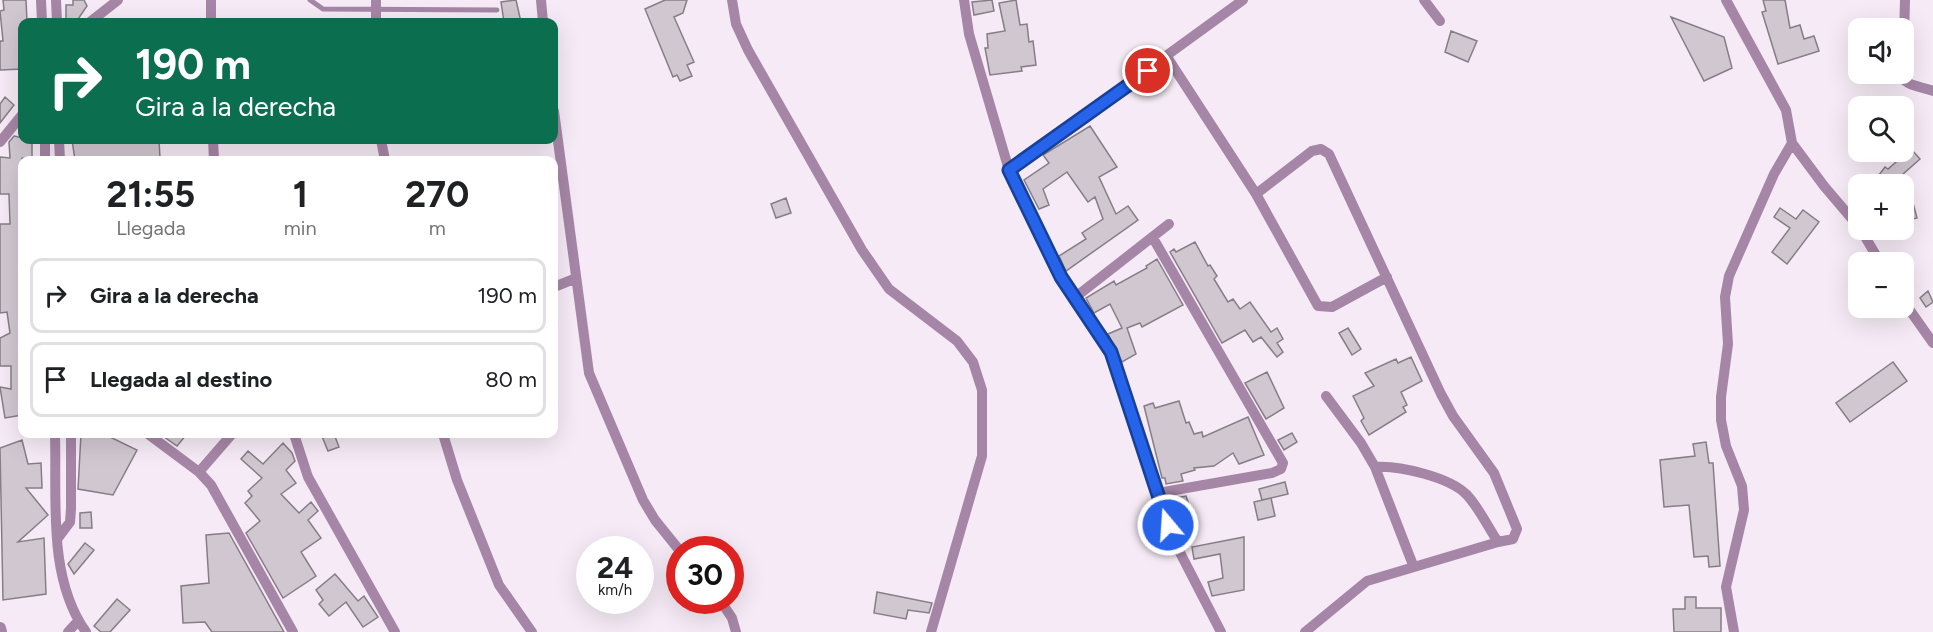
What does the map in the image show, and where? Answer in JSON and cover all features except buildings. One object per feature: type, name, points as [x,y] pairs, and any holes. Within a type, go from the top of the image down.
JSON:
[{"type":"street","points":[[41,0],[42,18]]},
{"type":"street","points":[[56,0],[57,18]]},
{"type":"street","points":[[95,18],[118,0]]},
{"type":"street","points":[[210,0],[211,18]]},
{"type":"street","points":[[541,0],[543,18]]},
{"type":"street","points":[[732,0],[736,24],[748,50],[862,250],[889,289],[957,341],[973,362],[981,390],[982,456],[931,632]]},
{"type":"street","points":[[964,0],[969,34],[1009,170],[1073,299],[1111,352],[1173,541],[1221,632]]},
{"type":"street","points":[[1009,170],[1243,0]]},
{"type":"street","points":[[1424,0],[1440,21]]},
{"type":"street","points":[[1726,0],[1786,110],[1792,143],[1848,213]]},
{"type":"street","points":[[1905,0],[1905,18]]},
{"type":"street","points":[[1167,57],[1256,194],[1318,306],[1332,307],[1387,277]]},
{"type":"street","points":[[1910,84],[1933,91]]},
{"type":"street","points":[[0,142],[18,120]]},
{"type":"street","points":[[1734,632],[1726,587],[1744,510],[1742,486],[1726,446],[1721,420],[1721,397],[1728,344],[1725,297],[1729,276],[1774,174],[1792,143]]},
{"type":"street","points":[[558,144],[574,279],[589,373],[643,500],[668,536]]},
{"type":"street","points":[[1256,194],[1312,151],[1321,149],[1329,154],[1452,416],[1494,472],[1517,529],[1513,539],[1413,565],[1366,581],[1305,632]]},
{"type":"street","points":[[1073,299],[1169,224]]},
{"type":"street","points":[[1153,238],[1283,464],[1281,469],[1272,473],[1158,493]]},
{"type":"street","points":[[558,285],[574,279]]},
{"type":"street","points":[[1914,316],[1933,343]]},
{"type":"street","points":[[1326,396],[1361,443],[1375,467],[1413,565]]},
{"type":"street","points":[[55,438],[60,570],[67,599],[86,632]]},
{"type":"street","points":[[58,538],[70,522],[71,438]]},
{"type":"street","points":[[153,438],[199,472],[211,485],[293,632]]},
{"type":"street","points":[[199,472],[229,438]]},
{"type":"street","points":[[295,438],[308,477],[395,632]]},
{"type":"street","points":[[444,438],[457,480],[499,585],[532,632]]},
{"type":"street","points":[[1375,467],[1387,466],[1447,482],[1466,494],[1498,542]]},
{"type":"street","points":[[729,614],[736,632]]},
{"type":"street","points":[[68,632],[78,621]]},
{"type":"lane","points":[[310,0],[323,9],[376,5],[497,10]]},
{"type":"route","points":[[1148,71],[1009,170],[1073,299],[1111,352],[1168,525]]}]
